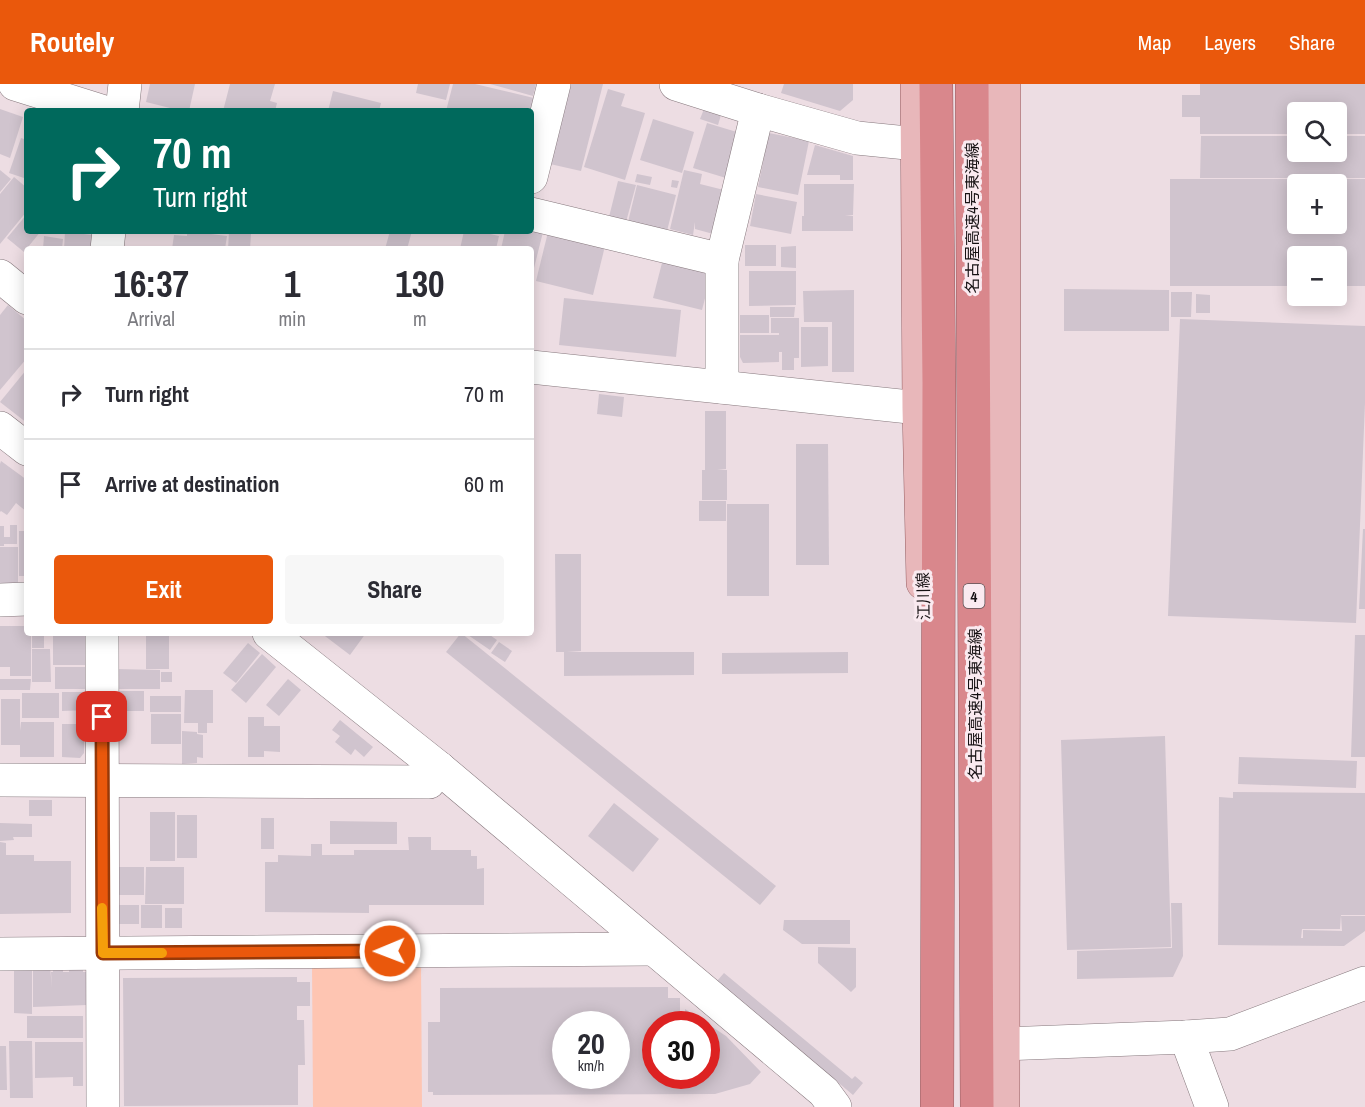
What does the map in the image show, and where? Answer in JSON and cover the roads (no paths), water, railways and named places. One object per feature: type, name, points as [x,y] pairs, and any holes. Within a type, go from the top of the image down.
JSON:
[{"type":"highway","name":"名古屋高速4号東海線","points":[[936,84],[939,382],[937,1107]]},
{"type":"highway","name":"名古屋高速4号東海線","points":[[972,84],[977,1107]]},
{"type":"main road","name":"江川線","points":[[917,84],[919,408],[937,1107]]},
{"type":"main road","points":[[1002,1107],[1004,1044],[1004,84]]},
{"type":"street","points":[[15,84],[91,108]]},
{"type":"street","points":[[122,108],[124,84]]},
{"type":"street","points":[[534,165],[554,84]]},
{"type":"street","points":[[676,84],[857,138],[917,144]]},
{"type":"street","points":[[722,387],[722,260],[758,110]]},
{"type":"street","points":[[534,215],[722,260]]},
{"type":"street","points":[[0,276],[24,296]]},
{"type":"street","points":[[534,367],[919,408]]},
{"type":"street","points":[[0,428],[24,447]]},
{"type":"street","points":[[0,600],[24,600]]},
{"type":"street","points":[[102,636],[103,1107]]},
{"type":"street","points":[[273,636],[439,768],[824,1092],[835,1107]]},
{"type":"street","points":[[0,780],[429,782],[439,768]]},
{"type":"street","points":[[0,954],[652,949]]},
{"type":"street","points":[[1004,1044],[1230,1034],[1365,983]]},
{"type":"street","points":[[1186,1037],[1212,1107]]}]
